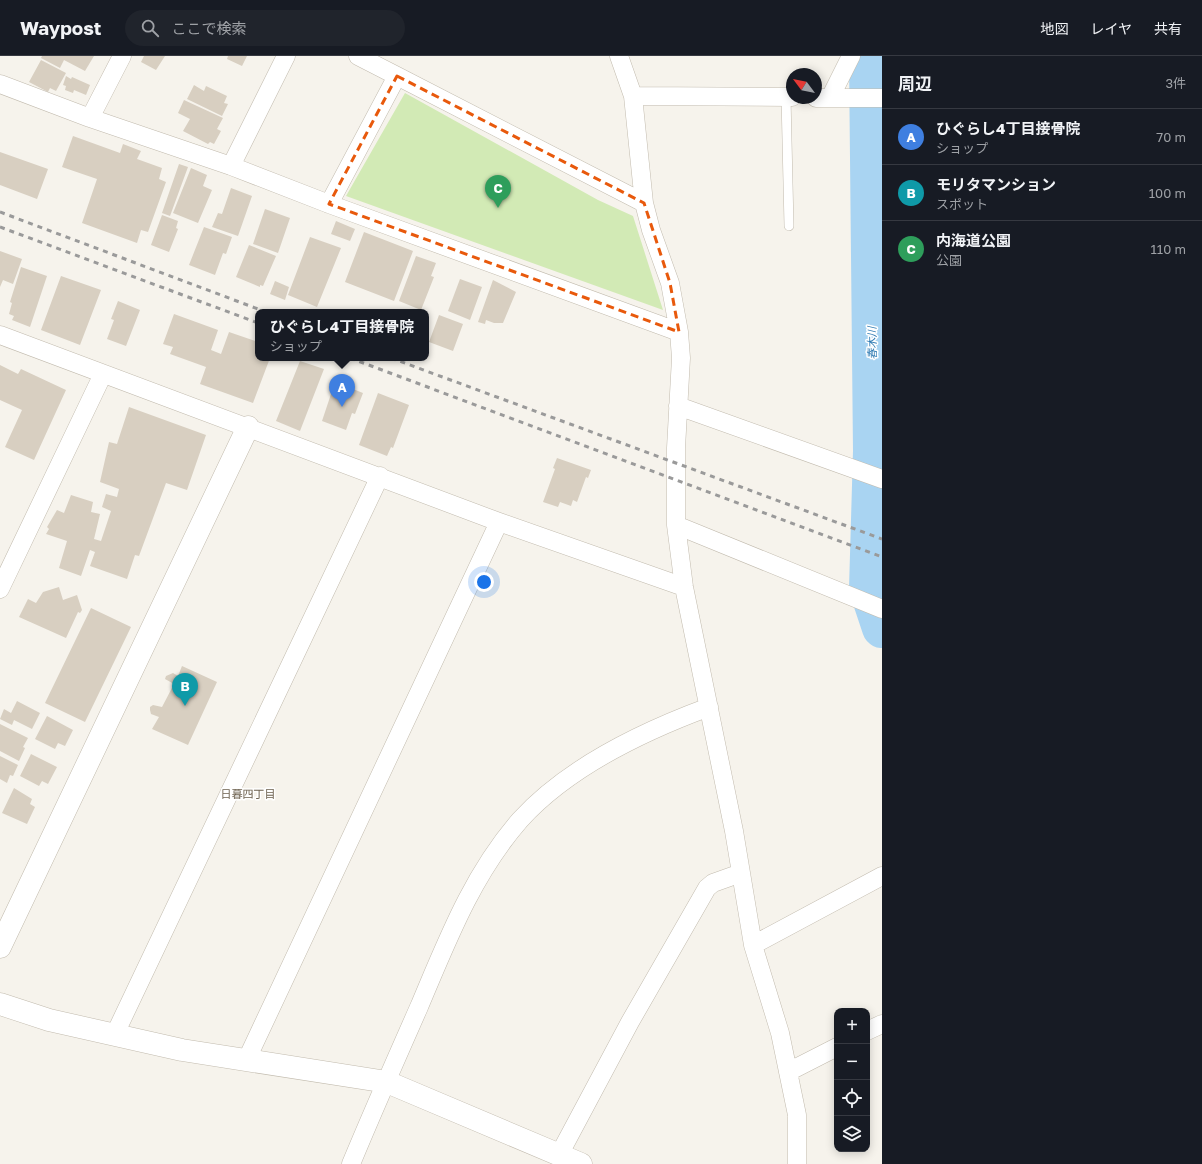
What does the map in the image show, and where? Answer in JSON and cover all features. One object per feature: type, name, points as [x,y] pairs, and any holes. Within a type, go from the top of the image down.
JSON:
[{"type":"street","points":[[90,118],[122,56]]},
{"type":"street","points":[[231,166],[286,56]]},
{"type":"street","points":[[358,56],[644,203]]},
{"type":"street","points":[[619,56],[634,96],[644,203],[650,230],[670,283],[679,332],[680,358],[676,525],[684,587],[734,831],[753,945],[780,1033],[788,1072],[796,1115],[800,1163]]},
{"type":"street","points":[[823,98],[851,56]]},
{"type":"street","points":[[330,204],[397,76]]},
{"type":"street","points":[[0,84],[90,118],[231,166],[330,204],[679,332]]},
{"type":"street","points":[[634,96],[786,97]]},
{"type":"street","points":[[823,98],[881,98]]},
{"type":"street","points":[[0,335],[380,476],[499,522],[684,587]]},
{"type":"street","points":[[0,589],[103,374]]},
{"type":"street","points":[[678,406],[857,469],[882,480]]},
{"type":"street","points":[[0,947],[248,427]]},
{"type":"street","points":[[114,1036],[380,476]]},
{"type":"street","points":[[246,1061],[499,522]]},
{"type":"street","points":[[676,525],[882,609]]},
{"type":"street","points":[[352,1164],[461,908],[487,863],[520,820],[560,784],[595,761],[675,720],[709,707]]},
{"type":"street","points":[[559,1155],[630,1022],[707,888],[712,883],[741,873]]},
{"type":"street","points":[[753,945],[882,876]]},
{"type":"street","points":[[0,1004],[49,1020],[114,1036],[182,1050],[387,1082],[581,1164]]},
{"type":"street","points":[[870,1030],[882,1024]]},
{"type":"street","points":[[788,1072],[834,1049]]},
{"type":"lane","points":[[789,104],[789,226]]},
{"type":"highlighted area","points":[[397,76],[644,203],[670,283],[679,332],[329,204]]},
{"type":"green space","points":[[405,93],[598,200],[633,216],[663,310],[346,196]]},
{"type":"building","points":[[42,56],[94,56],[85,71],[64,60],[60,68],[41,58]]},
{"type":"building","points":[[144,56],[165,56],[156,70],[141,62]]},
{"type":"building","points":[[228,56],[247,56],[242,66],[227,59]]},
{"type":"building","points":[[41,60],[66,73],[56,91],[50,88],[48,92],[29,82]]},
{"type":"building","points":[[66,76],[90,85],[86,95],[74,90],[73,93],[65,90],[66,86],[63,85]]},
{"type":"building","points":[[194,85],[204,91],[206,86],[227,96],[224,103],[228,104],[222,116],[187,99]]},
{"type":"building","points":[[184,100],[223,118],[217,129],[221,131],[214,144],[210,142],[208,144],[183,131],[190,119],[178,113]]},
{"type":"building","points":[[73,136],[120,153],[123,144],[141,151],[137,159],[162,168],[159,179],[166,182],[148,232],[141,230],[137,243],[82,223],[97,179],[62,167]]},
{"type":"building","points":[[0,152],[48,169],[37,199],[0,185]]},
{"type":"building","points":[[179,164],[188,167],[170,216],[162,213]]},
{"type":"building","points":[[191,168],[207,175],[203,186],[212,190],[198,223],[173,213]]},
{"type":"building","points":[[231,188],[252,196],[238,236],[212,227],[218,213],[222,214]]},
{"type":"building","points":[[265,209],[290,218],[278,253],[253,244]]},
{"type":"building","points":[[162,215],[178,221],[176,228],[178,229],[169,252],[151,245]]},
{"type":"building","points":[[336,221],[355,229],[350,241],[331,234]]},
{"type":"building","points":[[204,227],[232,237],[226,254],[223,253],[215,275],[189,265]]},
{"type":"building","points":[[364,232],[413,251],[394,301],[345,282]]},
{"type":"building","points":[[310,237],[341,248],[317,307],[288,295]]},
{"type":"building","points":[[249,245],[276,256],[263,286],[260,285],[260,287],[236,277]]},
{"type":"building","points":[[0,251],[22,259],[13,284],[3,280],[0,287]]},
{"type":"building","points":[[416,256],[436,263],[431,276],[434,277],[421,309],[399,301]]},
{"type":"building","points":[[21,267],[47,276],[30,327],[12,320],[14,316],[9,314],[12,303],[10,302]]},
{"type":"building","points":[[61,276],[101,290],[80,345],[41,330]]},
{"type":"building","points":[[460,279],[482,287],[470,320],[448,311]]},
{"type":"building","points":[[493,280],[516,292],[503,323],[494,323],[486,320],[485,324],[478,322]]},
{"type":"building","points":[[275,281],[289,287],[285,300],[270,294]]},
{"type":"building","points":[[118,301],[140,310],[126,346],[107,339],[114,320],[111,319]]},
{"type":"building","points":[[174,314],[218,330],[211,350],[221,354],[229,332],[255,341],[255,361],[269,361],[253,403],[200,384],[206,367],[170,354],[173,347],[163,344]]},
{"type":"building","points":[[439,315],[463,324],[453,351],[429,342]]},
{"type":"building","points":[[300,361],[324,369],[300,431],[276,421]]},
{"type":"building","points":[[0,365],[18,374],[21,369],[66,390],[34,460],[5,447],[22,410],[0,400]]},
{"type":"building","points":[[335,382],[363,393],[355,414],[352,413],[346,430],[322,421]]},
{"type":"building","points":[[378,393],[409,405],[393,448],[391,447],[387,456],[359,445]]},
{"type":"building","points":[[129,407],[206,435],[187,490],[166,483],[139,556],[135,555],[127,579],[90,566],[95,552],[90,550],[81,576],[59,568],[67,541],[46,534],[49,529],[47,527],[57,510],[64,513],[71,495],[93,502],[91,512],[100,514],[94,539],[101,541],[111,511],[102,507],[106,494],[117,497],[119,489],[100,482],[109,442],[117,444]]},
{"type":"building","points":[[557,458],[591,470],[588,478],[586,477],[577,502],[573,500],[571,506],[560,502],[558,507],[543,502],[555,469],[553,468]]},
{"type":"building","points":[[59,587],[63,600],[77,595],[82,610],[80,613],[78,612],[66,638],[19,617],[28,599],[36,603],[43,592]]},
{"type":"building","points":[[91,608],[131,627],[85,722],[45,703]]},
{"type":"building","points":[[182,666],[217,682],[188,745],[152,729],[159,717],[151,714],[150,710],[150,707],[153,705],[162,707],[174,684],[165,679],[166,676],[173,673],[178,676]]},
{"type":"building","points":[[17,701],[40,713],[32,729],[14,720],[12,725],[0,719],[4,709],[11,713]]},
{"type":"building","points":[[47,716],[73,730],[65,746],[58,743],[55,749],[35,739]]},
{"type":"building","points":[[0,724],[28,738],[23,747],[25,748],[19,761],[0,751]]},
{"type":"building","points":[[31,754],[57,767],[48,784],[42,781],[39,786],[20,776]]},
{"type":"building","points":[[0,756],[18,765],[13,776],[10,775],[7,783],[0,779]]},
{"type":"building","points":[[14,788],[32,799],[30,804],[35,807],[27,824],[2,813]]},
{"type":"waterway","name":"春木川","points":[[872,56],[869,60],[873,451],[869,589],[882,628]]},
{"type":"railway","points":[[0,212],[258,309]]},
{"type":"railway","points":[[0,227],[255,322]]},
{"type":"railway","points":[[358,361],[882,557]]},
{"type":"railway","points":[[399,361],[882,539]]},
{"type":"place","name":"内海道公園","points":[[498,208]]},
{"type":"place","name":"ひぐらし4丁目接骨院","points":[[342,407]]},
{"type":"place","name":"モリタマンション","points":[[185,706]]},
{"type":"district","name":"日暮四丁目","points":[[248,794]]}]
